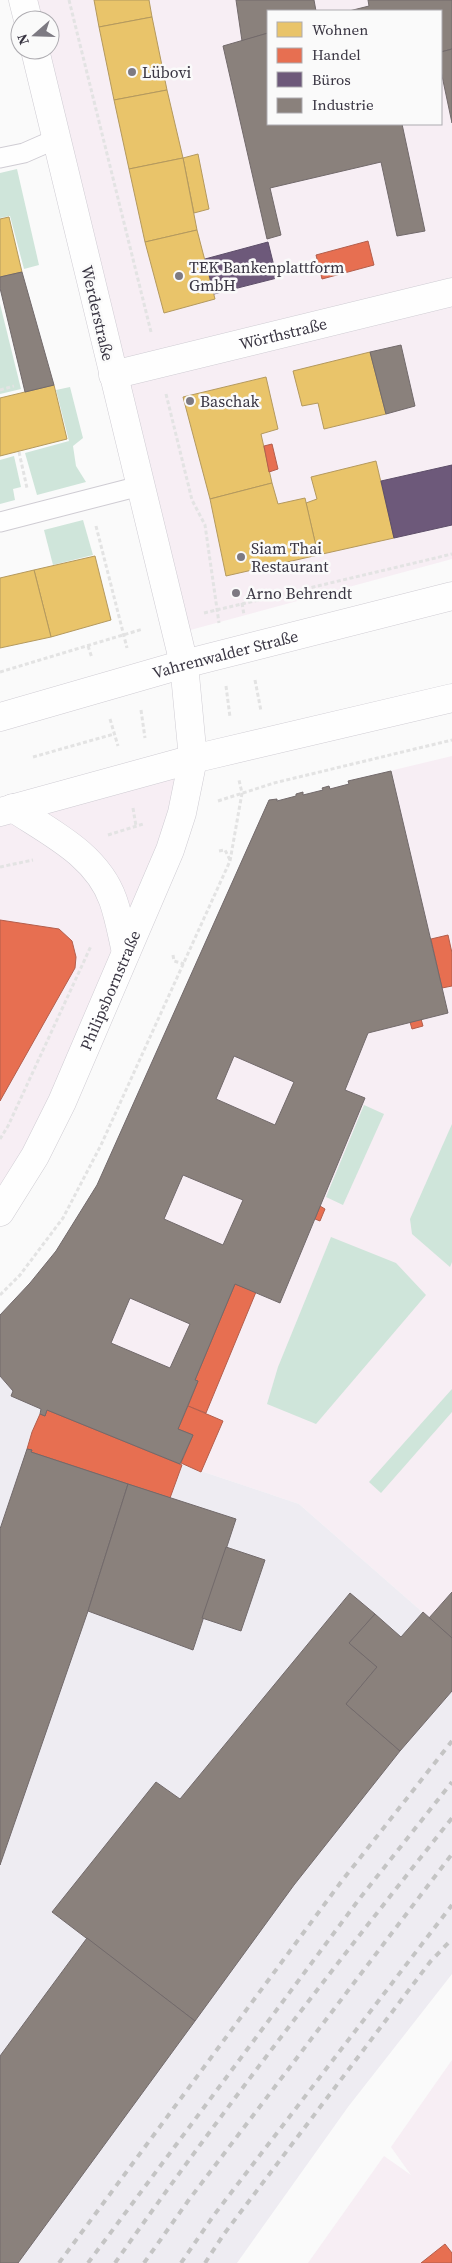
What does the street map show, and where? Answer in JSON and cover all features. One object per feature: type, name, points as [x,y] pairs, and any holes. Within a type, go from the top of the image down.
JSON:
[{"type":"street","name":"Werderstraße","points":[[37,60],[184,664],[193,759]]},
{"type":"street","name":"Wörthstraße","points":[[113,375],[452,292]]},
{"type":"street","name":"Vahrenwalder Straße","points":[[0,717],[184,664],[222,656],[452,596]]},
{"type":"street","points":[[7,810],[193,759],[452,698]]},
{"type":"street","name":"Philipsbornstraße","points":[[0,1212],[34,1156],[62,1102],[170,850],[182,813],[193,759]]},
{"type":"street","points":[[7,810],[74,849],[88,860],[105,882],[113,900],[126,952]]},
{"type":"lane","points":[[0,158],[24,153],[56,139]]},
{"type":"lane","points":[[0,522],[140,486]]},
{"type":"path","points":[[0,1295],[20,1275],[63,1218],[101,1145],[230,861],[242,793],[234,750],[218,609],[205,525],[192,500],[69,0]]},
{"type":"path","points":[[0,390],[14,386]]},
{"type":"path","points":[[19,452],[32,514]]},
{"type":"path","points":[[97,497],[96,528],[123,635]]},
{"type":"path","points":[[0,672],[173,620],[452,554]]},
{"type":"path","points":[[242,603],[274,784]]},
{"type":"path","points":[[88,646],[126,778],[136,826]]},
{"type":"path","points":[[33,756],[114,734]]},
{"type":"path","points":[[0,867],[26,860],[57,861],[74,849],[92,840],[242,793],[452,740]]},
{"type":"path","points":[[219,851],[225,850],[230,861]]},
{"type":"path","points":[[0,1139],[8,1126],[92,944]]},
{"type":"path","points":[[173,955],[174,961],[184,964]]},
{"type":"shaded area","points":[[23,0],[452,0],[452,559],[183,632],[38,60],[60,60],[60,10],[26,10]]},
{"type":"shaded area","points":[[452,756],[452,1638],[299,1504],[180,1464],[48,1410],[45,1416],[40,1414],[41,1409],[11,1396],[13,1391],[0,1376],[0,1315],[30,1283],[56,1251],[97,1185],[269,800],[277,799],[277,801],[296,797],[296,794],[303,792],[304,795],[329,786],[330,788],[349,784],[348,781]]},
{"type":"shaded area","points":[[193,759],[182,813],[0,1212],[0,812]]},
{"type":"shaded area","points":[[0,1376],[13,1391],[11,1396],[41,1409],[40,1414],[45,1416],[47,1410],[180,1464],[299,1504],[452,1638],[452,1974],[348,2107],[237,2263],[0,2263]]},
{"type":"shaded area","points":[[452,2060],[452,2263],[308,2263],[384,2156],[411,2175],[391,2147]]},
{"type":"green space","points":[[17,169],[39,265],[24,269],[10,216],[0,218],[0,173]]},
{"type":"green space","points":[[0,304],[21,389],[0,394]]},
{"type":"green space","points":[[70,387],[83,438],[73,446],[76,466],[86,482],[37,495],[25,453],[69,441],[56,390]]},
{"type":"green space","points":[[14,456],[21,487],[13,489],[15,500],[0,504],[0,460]]},
{"type":"green space","points":[[83,520],[93,555],[53,565],[44,530]]},
{"type":"green space","points":[[364,1105],[384,1114],[343,1205],[326,1197]]},
{"type":"green space","points":[[452,1124],[452,1262],[450,1267],[412,1234],[410,1219]]},
{"type":"green space","points":[[331,1237],[396,1263],[426,1295],[316,1424],[267,1404],[278,1367]]},
{"type":"green space","points":[[452,1389],[452,1412],[381,1493],[369,1482]]},
{"type":"building: Wohnen","points":[[94,0],[149,0],[152,17],[99,27]]},
{"type":"building: Wohnen","points":[[152,17],[167,90],[114,100],[99,27]]},
{"type":"building: Wohnen","points":[[167,90],[183,158],[129,169],[114,100]]},
{"type":"building: Wohnen","points":[[198,154],[209,209],[194,213],[183,158]]},
{"type":"building: Wohnen","points":[[183,158],[197,230],[145,242],[129,169]]},
{"type":"building: Wohnen","points":[[9,217],[22,272],[0,277],[0,219]]},
{"type":"building: Wohnen","points":[[197,230],[215,299],[164,313],[145,242]]},
{"type":"building: Wohnen","points":[[370,352],[386,414],[324,429],[318,403],[302,406],[293,371]]},
{"type":"building: Wohnen","points":[[266,377],[278,429],[261,434],[272,483],[210,499],[183,397]]},
{"type":"building: Wohnen","points":[[54,385],[67,439],[0,456],[0,398]]},
{"type":"building: Wohnen","points":[[376,461],[394,538],[318,555],[306,503],[317,499],[311,477]]},
{"type":"building: Wohnen","points":[[272,483],[278,504],[305,498],[318,555],[226,576],[210,499]]},
{"type":"building: Wohnen","points":[[95,556],[111,620],[51,637],[34,570]]},
{"type":"building: Wohnen","points":[[34,570],[51,637],[0,648],[0,578]]},
{"type":"building: Handel","points":[[368,241],[374,265],[322,279],[316,255]]},
{"type":"building: Handel","points":[[272,444],[278,469],[269,472],[264,446]]},
{"type":"building: Handel","points":[[0,920],[59,929],[72,941],[76,957],[75,968],[0,1101]]},
{"type":"building: Handel","points":[[448,935],[452,953],[452,986],[442,988],[431,939]]},
{"type":"building: Handel","points":[[421,1019],[423,1026],[412,1029],[410,1022]]},
{"type":"building: Handel","points":[[320,1206],[325,1209],[320,1221],[315,1219]]},
{"type":"building: Handel","points":[[235,1284],[256,1292],[206,1413],[188,1406],[198,1381],[195,1380]]},
{"type":"building: Handel","points":[[188,1406],[223,1421],[201,1472],[181,1463],[193,1435],[178,1429]]},
{"type":"building: Handel","points":[[47,1410],[182,1465],[170,1498],[31,1452],[32,1450],[27,1449],[32,1432],[40,1414],[45,1416]]},
{"type":"building: Handel","points":[[445,2244],[452,2253],[452,2263],[421,2263]]},
{"type":"building: Büros","points":[[268,242],[277,278],[214,294],[205,259]]},
{"type":"building: Büros","points":[[452,465],[452,525],[394,538],[381,481]]},
{"type":"building: Industrie","points":[[236,0],[314,0],[316,10],[267,10],[267,33],[242,41]]},
{"type":"building: Industrie","points":[[368,0],[452,0],[452,49],[442,52],[442,10],[353,10],[369,6]]},
{"type":"building: Industrie","points":[[267,33],[267,125],[402,125],[425,231],[397,236],[381,162],[270,188],[281,235],[267,239],[223,46]]},
{"type":"building: Industrie","points":[[452,49],[452,123],[442,76],[442,52]]},
{"type":"building: Industrie","points":[[22,272],[54,385],[25,392],[0,288],[0,277]]},
{"type":"building: Industrie","points":[[401,345],[415,406],[386,414],[370,352]]},
{"type":"building: Industrie","points":[[391,771],[448,1013],[368,1033],[345,1090],[365,1098],[280,1303],[235,1284],[195,1380],[198,1381],[178,1429],[193,1435],[180,1464],[47,1410],[45,1416],[40,1414],[41,1409],[11,1396],[13,1391],[0,1376],[0,1315],[30,1283],[56,1251],[97,1185],[269,800],[277,799],[277,801],[303,792],[303,795],[323,790],[322,788],[329,786],[330,789],[349,784],[348,781]],"holes":[[[234,1056],[294,1082],[275,1125],[216,1099]],[[183,1175],[243,1200],[223,1245],[164,1219]],[[130,1298],[190,1324],[170,1368],[111,1343]]]},
{"type":"building: Industrie","points":[[27,1449],[32,1450],[31,1452],[128,1484],[88,1611],[0,1865],[0,1529]]},
{"type":"building: Industrie","points":[[128,1484],[236,1519],[193,1650],[88,1611]]},
{"type":"building: Industrie","points":[[226,1547],[265,1560],[241,1631],[202,1618]]},
{"type":"building: Industrie","points":[[452,1592],[452,1638],[429,1618]]},
{"type":"building: Industrie","points":[[350,1593],[375,1614],[349,1643],[377,1667],[346,1704],[400,1751],[294,1885],[195,2021],[52,1912],[156,1782],[180,1799]]},
{"type":"building: Industrie","points":[[423,1612],[452,1638],[452,1691],[400,1751],[346,1704],[377,1667],[349,1643],[375,1614],[401,1637]]},
{"type":"building: Industrie","points":[[87,1938],[195,2021],[18,2263],[0,2263],[0,2056]]},
{"type":"railway","points":[[59,2263],[341,1882],[452,1741]]},
{"type":"railway","points":[[88,2263],[360,1898],[452,1782]]},
{"type":"railway","points":[[115,2263],[196,2150],[280,2038],[452,1818]]},
{"type":"railway","points":[[144,2263],[188,2201],[452,1854]]},
{"type":"railway","points":[[181,2263],[214,2215],[452,1905]]},
{"type":"railway","points":[[205,2263],[224,2234],[430,1962],[452,1939]]},
{"type":"place","name":"Lübovi","points":[[132,72]]},
{"type":"place","name":"TEK Bankenplattform GmbH","points":[[179,276]]},
{"type":"place","name":"Baschak","points":[[190,401]]},
{"type":"place","name":"Siam Thai Restaurant","points":[[241,557]]},
{"type":"place","name":"Arno Behrendt","points":[[236,593]]}]
